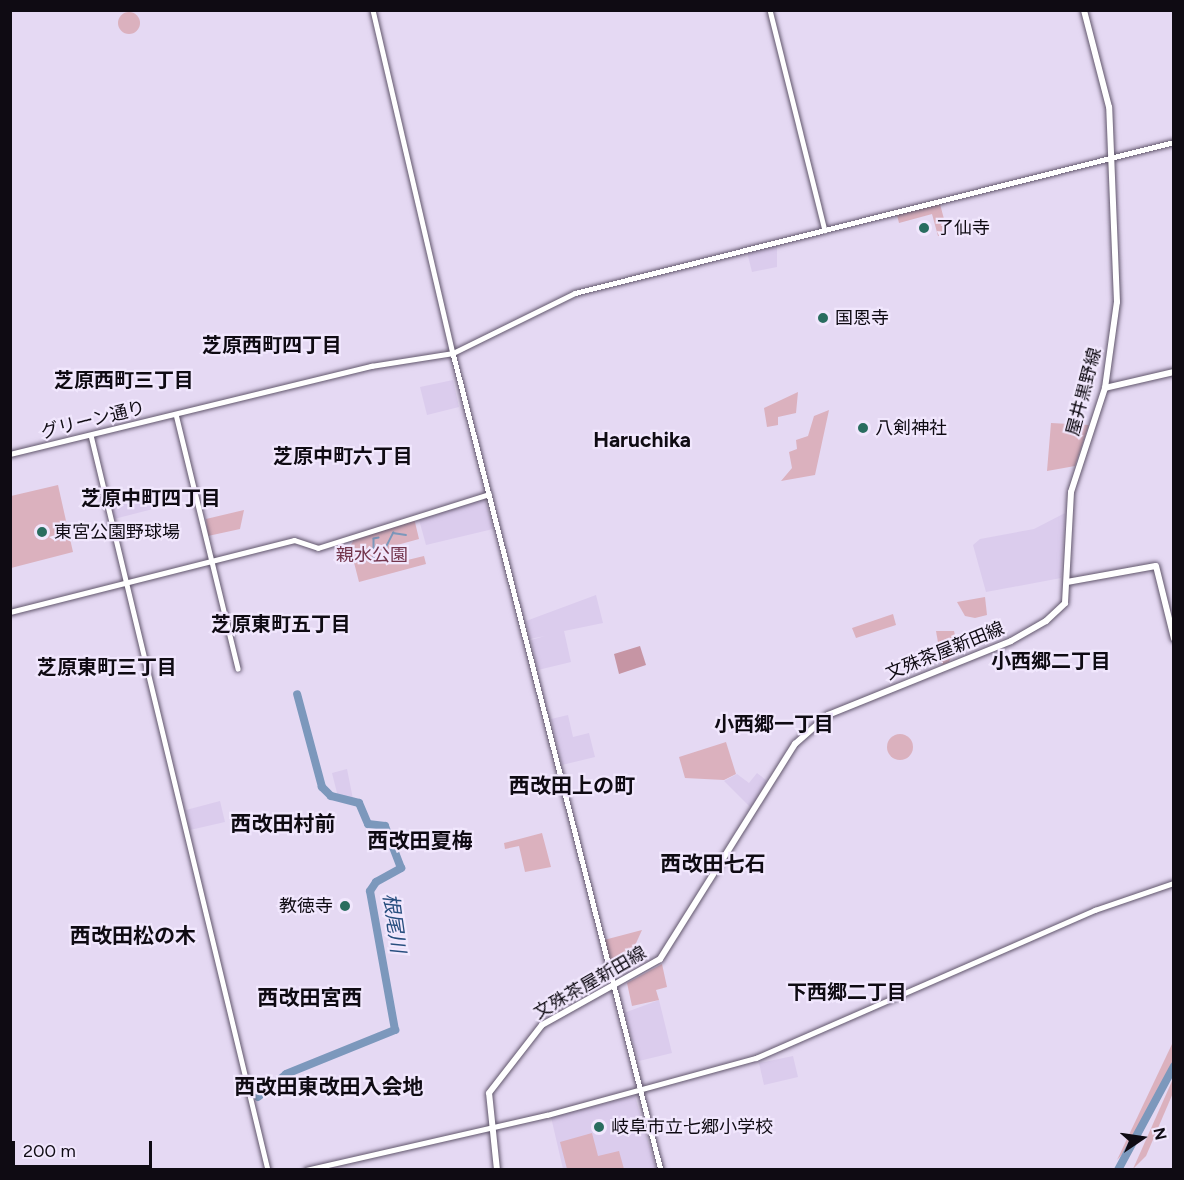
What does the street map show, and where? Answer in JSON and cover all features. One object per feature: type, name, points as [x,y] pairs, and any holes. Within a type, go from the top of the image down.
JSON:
[{"type":"main road","name":"屋井黒野線","points":[[1067,582],[1071,492],[1105,388],[1117,302],[1112,157],[1105,86],[1084,10]]},
{"type":"main road","points":[[1105,388],[1173,372]]},
{"type":"main road","points":[[1067,582],[1156,566],[1173,639]]},
{"type":"main road","name":"文殊茶屋新田線","points":[[497,1170],[489,1093],[542,1025],[660,959],[676,940],[781,762],[802,738],[846,706],[906,687],[1034,629],[1065,603],[1067,582]]},
{"type":"street","points":[[373,10],[453,353],[661,1170]]},
{"type":"street","points":[[770,10],[825,230]]},
{"type":"street","name":"グリーン通り","points":[[10,454],[176,414],[453,353],[574,292],[1173,142]]},
{"type":"street","points":[[176,414],[238,669]]},
{"type":"street","points":[[91,435],[268,1170]]},
{"type":"street","points":[[10,612],[297,540],[318,548],[489,494]]},
{"type":"street","points":[[306,1170],[492,1128],[642,1089],[798,1044],[1095,910],[1173,884]]},
{"type":"shaded area","points":[[777,245],[777,267],[752,272],[747,252]]},
{"type":"shaded area","points":[[453,380],[459,407],[427,415],[420,387]]},
{"type":"shaded area","points":[[150,497],[153,509],[114,519],[111,506]]},
{"type":"shaded area","points":[[485,499],[493,529],[426,545],[418,516]]},
{"type":"shaded area","points":[[1065,513],[1061,578],[986,592],[973,545],[980,539],[1034,529]]},
{"type":"shaded area","points":[[596,595],[603,623],[564,631],[571,662],[538,670],[531,640],[545,636],[530,639],[526,621]]},
{"type":"shaded area","points":[[640,646],[646,665],[619,674],[614,654]]},
{"type":"shaded area","points":[[568,715],[573,737],[589,733],[595,757],[562,765],[551,719]]},
{"type":"shaded area","points":[[347,769],[353,799],[338,797],[332,773]]},
{"type":"shaded area","points":[[757,773],[767,781],[751,808],[724,781],[737,774],[749,783]]},
{"type":"shaded area","points":[[220,801],[225,822],[190,830],[186,810]]},
{"type":"shaded area","points":[[659,1000],[672,1053],[639,1061],[624,1013]]},
{"type":"shaded area","points":[[793,1056],[798,1077],[764,1085],[759,1063]]},
{"type":"shaded area","name":"岐阜市立七郷小学校","points":[[635,1096],[656,1169],[563,1169],[551,1117]]},
{"type":"green space","points":[[129,12],[137,15],[140,23],[137,31],[129,34],[121,31],[118,23],[121,15]]},
{"type":"green space","points":[[940,204],[948,234],[938,236],[932,214],[899,223],[897,215]]},
{"type":"green space","points":[[798,392],[796,413],[778,417],[778,425],[767,427],[764,408]]},
{"type":"green space","points":[[829,410],[815,475],[781,481],[792,468],[789,452],[797,449],[796,440],[808,436],[814,416]]},
{"type":"green space","points":[[1051,423],[1089,425],[1075,466],[1047,471]]},
{"type":"green space","points":[[58,485],[73,552],[11,568],[11,496]]},
{"type":"green space","points":[[244,510],[240,529],[208,536],[206,519]]},
{"type":"green space","name":"親水公園","points":[[414,518],[419,539],[390,547],[395,563],[424,556],[426,564],[359,582],[350,547],[355,537]]},
{"type":"green space","points":[[985,597],[987,615],[975,618],[965,616],[957,602]]},
{"type":"green space","points":[[893,614],[896,625],[856,638],[852,628]]},
{"type":"green space","points":[[936,631],[954,631],[957,644],[949,662],[942,665]]},
{"type":"green space","points":[[900,734],[909,738],[913,747],[909,756],[900,760],[891,756],[887,747],[891,738]]},
{"type":"green space","points":[[726,742],[736,774],[724,780],[685,778],[679,757]]},
{"type":"green space","points":[[542,833],[551,867],[525,872],[519,846],[505,849],[504,843]]},
{"type":"green space","points":[[642,930],[632,952],[612,970],[604,940]]},
{"type":"green space","points":[[662,964],[667,987],[656,990],[659,1000],[632,1006],[627,983]]},
{"type":"green space","points":[[1173,1042],[1173,1062],[1131,1145],[1117,1160]]},
{"type":"green space","points":[[1172,1081],[1173,1093],[1146,1156],[1133,1169]]},
{"type":"green space","points":[[592,1133],[598,1156],[619,1151],[624,1169],[567,1169],[560,1142]]},
{"type":"waterway","points":[[379,538],[374,539],[374,561],[388,559],[386,547],[393,533],[406,535]]},
{"type":"waterway","name":"根尾川","points":[[258,1097],[286,1074],[395,1030],[370,891],[376,882],[401,868],[385,826],[368,824],[359,803],[331,796],[322,787],[297,694]]},
{"type":"waterway","points":[[1118,1170],[1174,1066]]},
{"type":"place","name":"了仙寺","points":[[924,228]]},
{"type":"place","name":"国恩寺","points":[[823,318]]},
{"type":"place","name":"八剣神社","points":[[863,428]]},
{"type":"place","name":"東宮公園野球場","points":[[42,532]]},
{"type":"place","name":"教徳寺","points":[[345,906]]},
{"type":"place","name":"岐阜市立七郷小学校","points":[[599,1127]]},
{"type":"district","name":"芝原西町四丁目","points":[[272,345]]},
{"type":"district","name":"芝原西町三丁目","points":[[124,380]]},
{"type":"district","name":"Haruchika","points":[[642,440]]},
{"type":"district","name":"芝原中町六丁目","points":[[343,456]]},
{"type":"district","name":"芝原中町四丁目","points":[[151,498]]},
{"type":"district","name":"芝原東町五丁目","points":[[281,624]]},
{"type":"district","name":"小西郷二丁目","points":[[1051,661]]},
{"type":"district","name":"芝原東町三丁目","points":[[107,667]]},
{"type":"district","name":"小西郷一丁目","points":[[774,724]]},
{"type":"district","name":"西改田上の町","points":[[572,786]]},
{"type":"district","name":"西改田村前","points":[[283,824]]},
{"type":"district","name":"西改田夏梅","points":[[420,841]]},
{"type":"district","name":"西改田七石","points":[[713,864]]},
{"type":"district","name":"西改田松の木","points":[[133,936]]},
{"type":"district","name":"下西郷二丁目","points":[[847,992]]},
{"type":"district","name":"西改田宮西","points":[[310,998]]},
{"type":"district","name":"西改田東改田入会地","points":[[329,1087]]}]
